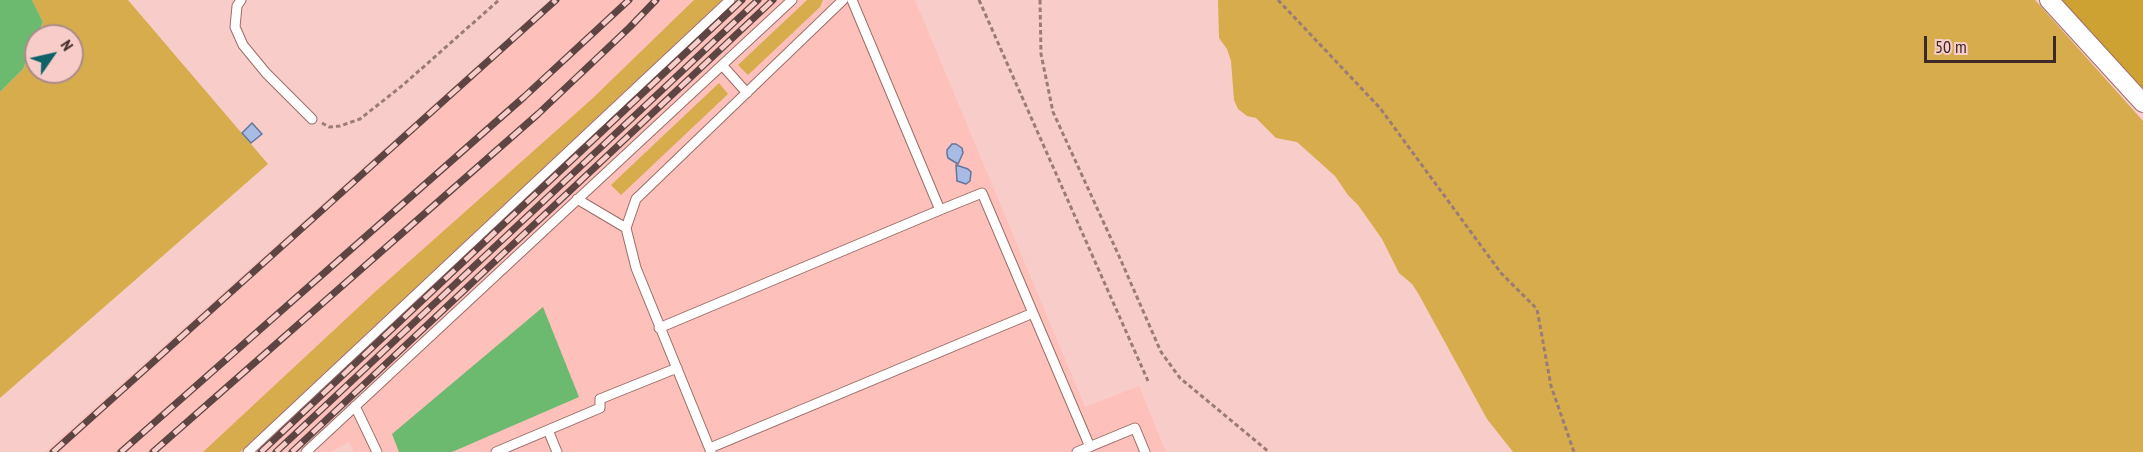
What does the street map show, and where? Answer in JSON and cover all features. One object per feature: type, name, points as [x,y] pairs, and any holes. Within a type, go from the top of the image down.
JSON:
[{"type":"street","points":[[2049,0],[2143,103]]},
{"type":"lane","points":[[241,0],[237,6],[235,27],[243,45],[312,119]]},
{"type":"lane","points":[[248,452],[730,0]]},
{"type":"lane","points":[[306,452],[792,0]]},
{"type":"lane","points":[[843,0],[636,199],[626,228],[636,268],[710,450],[1033,313]]},
{"type":"lane","points":[[852,0],[940,210]]},
{"type":"lane","points":[[722,65],[747,93]]},
{"type":"lane","points":[[659,328],[982,193],[1090,447]]},
{"type":"lane","points":[[577,199],[626,228]]},
{"type":"lane","points":[[496,452],[600,408],[600,399],[677,368]]},
{"type":"lane","points":[[355,406],[377,452]]},
{"type":"lane","points":[[1077,452],[1135,428],[1145,452]]},
{"type":"lane","points":[[548,430],[557,452]]},
{"type":"path","points":[[312,119],[329,127],[360,119],[500,0]]},
{"type":"path","points":[[979,0],[1148,381]]},
{"type":"path","points":[[1040,0],[1041,54],[1053,112],[1161,352],[1180,378],[1269,452]]},
{"type":"path","points":[[1278,0],[1380,108],[1501,273],[1536,309],[1551,386],[1574,452]]},
{"type":"shaded area","points":[[0,0],[32,0],[43,22],[42,24],[24,24],[24,67],[0,92]]},
{"type":"shaded area","points":[[32,0],[128,0],[268,164],[0,398],[0,92],[24,67],[24,84],[84,84],[84,24],[42,24]]},
{"type":"shaded area","points":[[550,0],[915,0],[1085,407],[1139,386],[1166,452],[354,452],[349,442],[330,452],[45,452]]},
{"type":"shaded area","points":[[694,0],[722,0],[240,452],[203,452],[376,291],[593,98]]},
{"type":"shaded area","points":[[807,0],[823,0],[820,7],[748,75],[738,65]]},
{"type":"shaded area","points":[[1218,0],[2035,0],[2143,121],[2143,452],[1513,452],[1487,419],[1418,293],[1412,284],[1399,273],[1382,239],[1335,176],[1297,142],[1276,138],[1256,118],[1247,116],[1238,109],[1234,100],[1231,61],[1227,49],[1219,38]]},
{"type":"shaded area","points":[[2057,0],[2143,0],[2143,95]]},
{"type":"shaded area","points":[[719,83],[728,94],[621,195],[611,185]]},
{"type":"shaded area","points":[[543,307],[579,397],[452,452],[399,452],[392,434]]},
{"type":"building","points":[[252,123],[262,134],[251,143],[242,133]]},
{"type":"building","points":[[952,144],[962,148],[963,153],[958,164],[948,158],[947,150]]},
{"type":"building","points":[[956,165],[971,172],[970,181],[966,184],[957,181]]},
{"type":"railway","points":[[53,452],[556,0]]},
{"type":"railway","points":[[121,452],[524,97],[629,0]]},
{"type":"railway","points":[[153,452],[538,114],[656,0]]},
{"type":"railway","points":[[261,452],[742,0]]},
{"type":"railway","points":[[276,452],[758,0]]},
{"type":"railway","points":[[292,452],[773,0]]}]
